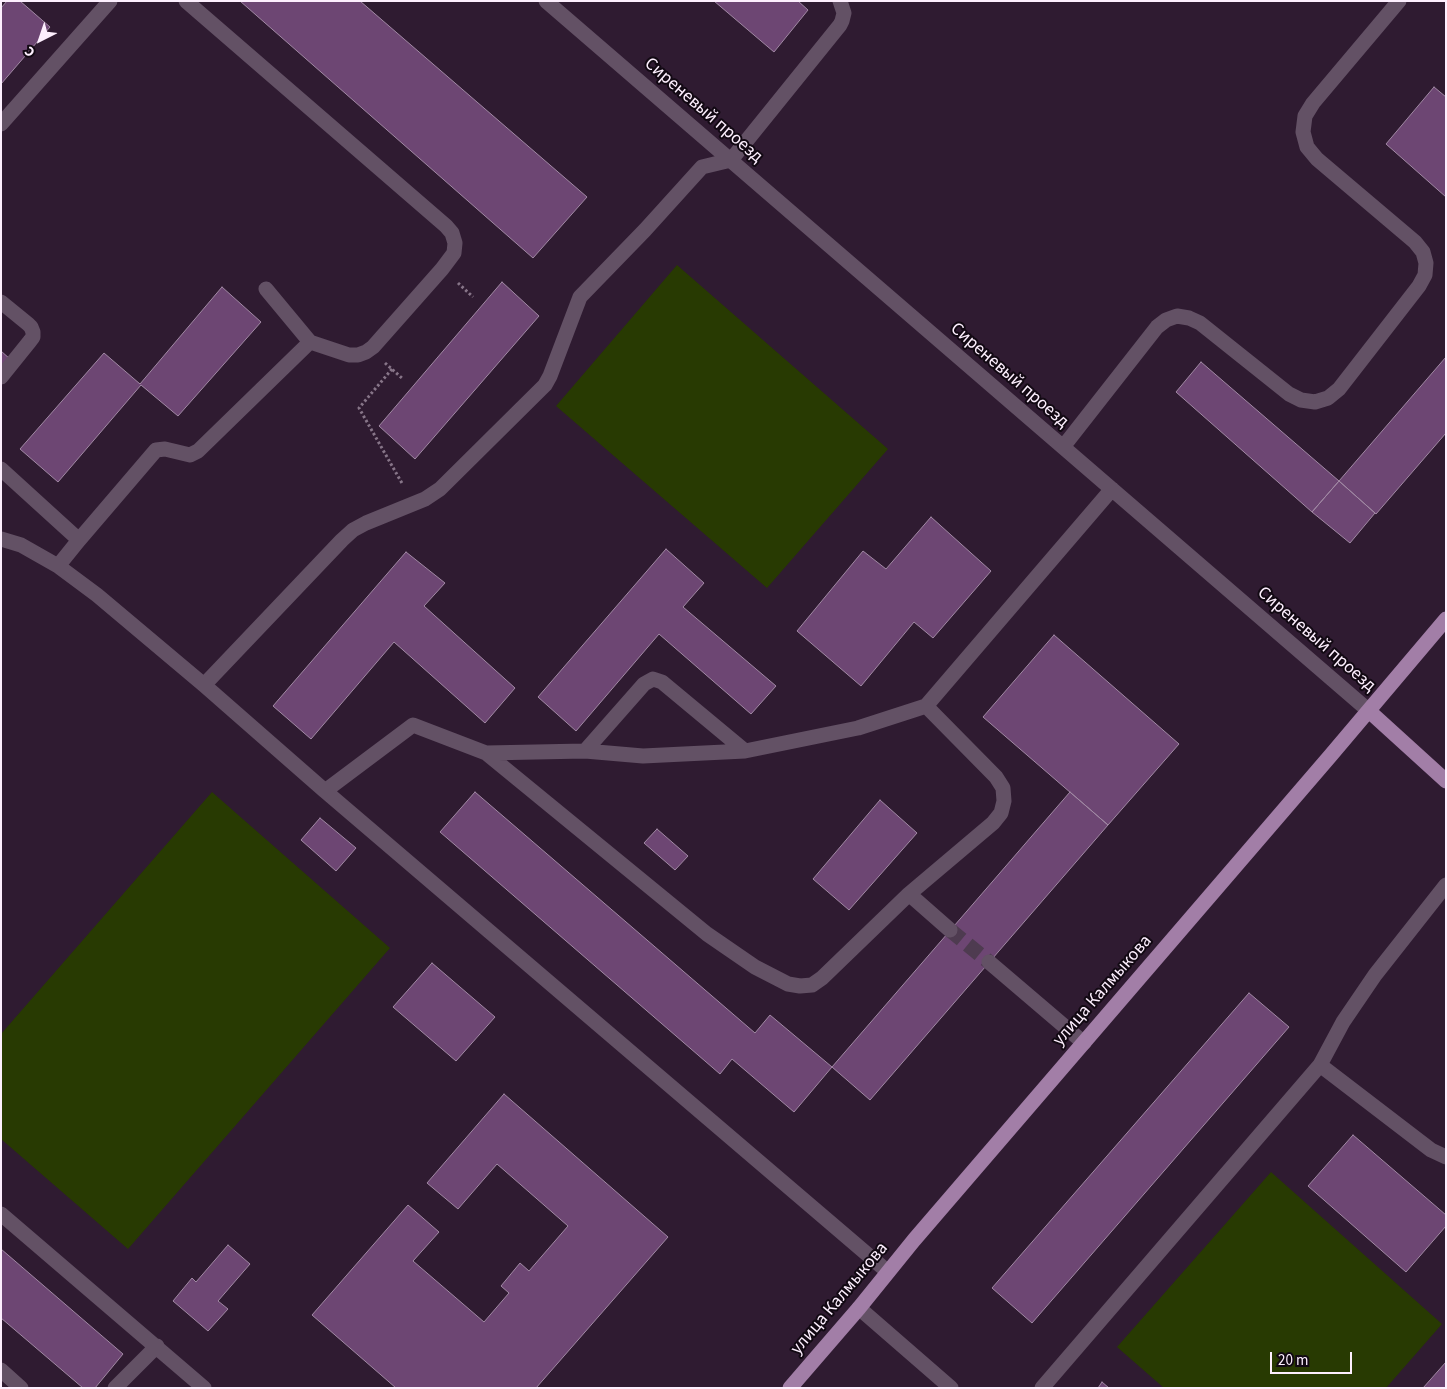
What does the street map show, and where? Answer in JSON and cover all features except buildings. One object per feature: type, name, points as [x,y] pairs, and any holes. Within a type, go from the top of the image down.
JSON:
[{"type":"main road","name":"улица Калмыкова","points":[[790,1388],[859,1308],[914,1240],[1446,619]]},
{"type":"main road","name":"Сиреневый проезд","points":[[1369,711],[1446,781]]},
{"type":"street","points":[[1,124],[110,1]]},
{"type":"street","points":[[186,1],[446,226],[452,233],[455,243],[454,253],[449,262],[373,347],[358,355],[349,355],[310,342],[266,288]]},
{"type":"street","name":"Сиреневый проезд","points":[[546,1],[1369,711]]},
{"type":"street","points":[[204,685],[347,535],[366,523],[425,499],[440,489],[545,385],[577,302],[702,166],[731,160],[840,25],[844,13],[840,1]]},
{"type":"street","points":[[1063,447],[1157,327],[1166,320],[1178,316],[1200,323],[1288,394],[1301,400],[1315,402],[1328,398],[1338,389],[1419,286],[1426,269],[1423,252],[1415,242],[1317,159],[1307,147],[1303,132],[1305,116],[1313,103],[1400,1]]},
{"type":"street","points":[[1,302],[31,327],[33,337],[1,377]]},
{"type":"street","points":[[58,566],[156,450],[165,449],[190,455],[198,451],[310,342]]},
{"type":"street","points":[[1,469],[80,540]]},
{"type":"street","points":[[486,753],[586,751],[643,756],[745,751],[858,728],[926,706],[1112,490]]},
{"type":"street","points":[[2,539],[21,545],[58,566],[97,595],[888,1272]]},
{"type":"street","points":[[586,751],[644,684],[648,681],[657,680],[662,682],[745,751]]},
{"type":"street","points":[[325,791],[413,725],[486,753],[707,934],[755,967],[788,984],[812,985],[822,978],[909,894],[993,823],[1001,813],[1004,801],[1003,788],[996,777],[926,706]]},
{"type":"street","points":[[1042,1388],[1320,1065],[1343,1022],[1375,975],[1446,885]]},
{"type":"street","points":[[909,894],[950,930]]},
{"type":"street","points":[[989,962],[1084,1043]]},
{"type":"street","points":[[1320,1065],[1432,1150],[1446,1156]]},
{"type":"street","points":[[1,1214],[204,1388]]},
{"type":"street","points":[[859,1308],[951,1388]]},
{"type":"street","points":[[115,1388],[157,1346]]},
{"type":"street","points":[[1,1370],[21,1388]]},
{"type":"path","points":[[392,369],[359,408],[413,503]]},
{"type":"green space","points":[[677,265],[888,449],[767,588],[556,406]]},
{"type":"green space","points":[[212,792],[390,948],[128,1249],[1,1139],[1,1034]]},
{"type":"green space","points":[[1271,1172],[1442,1324],[1386,1388],[1164,1388],[1117,1347]]},
{"type":"tunnel","points":[[950,930],[989,962]]}]
